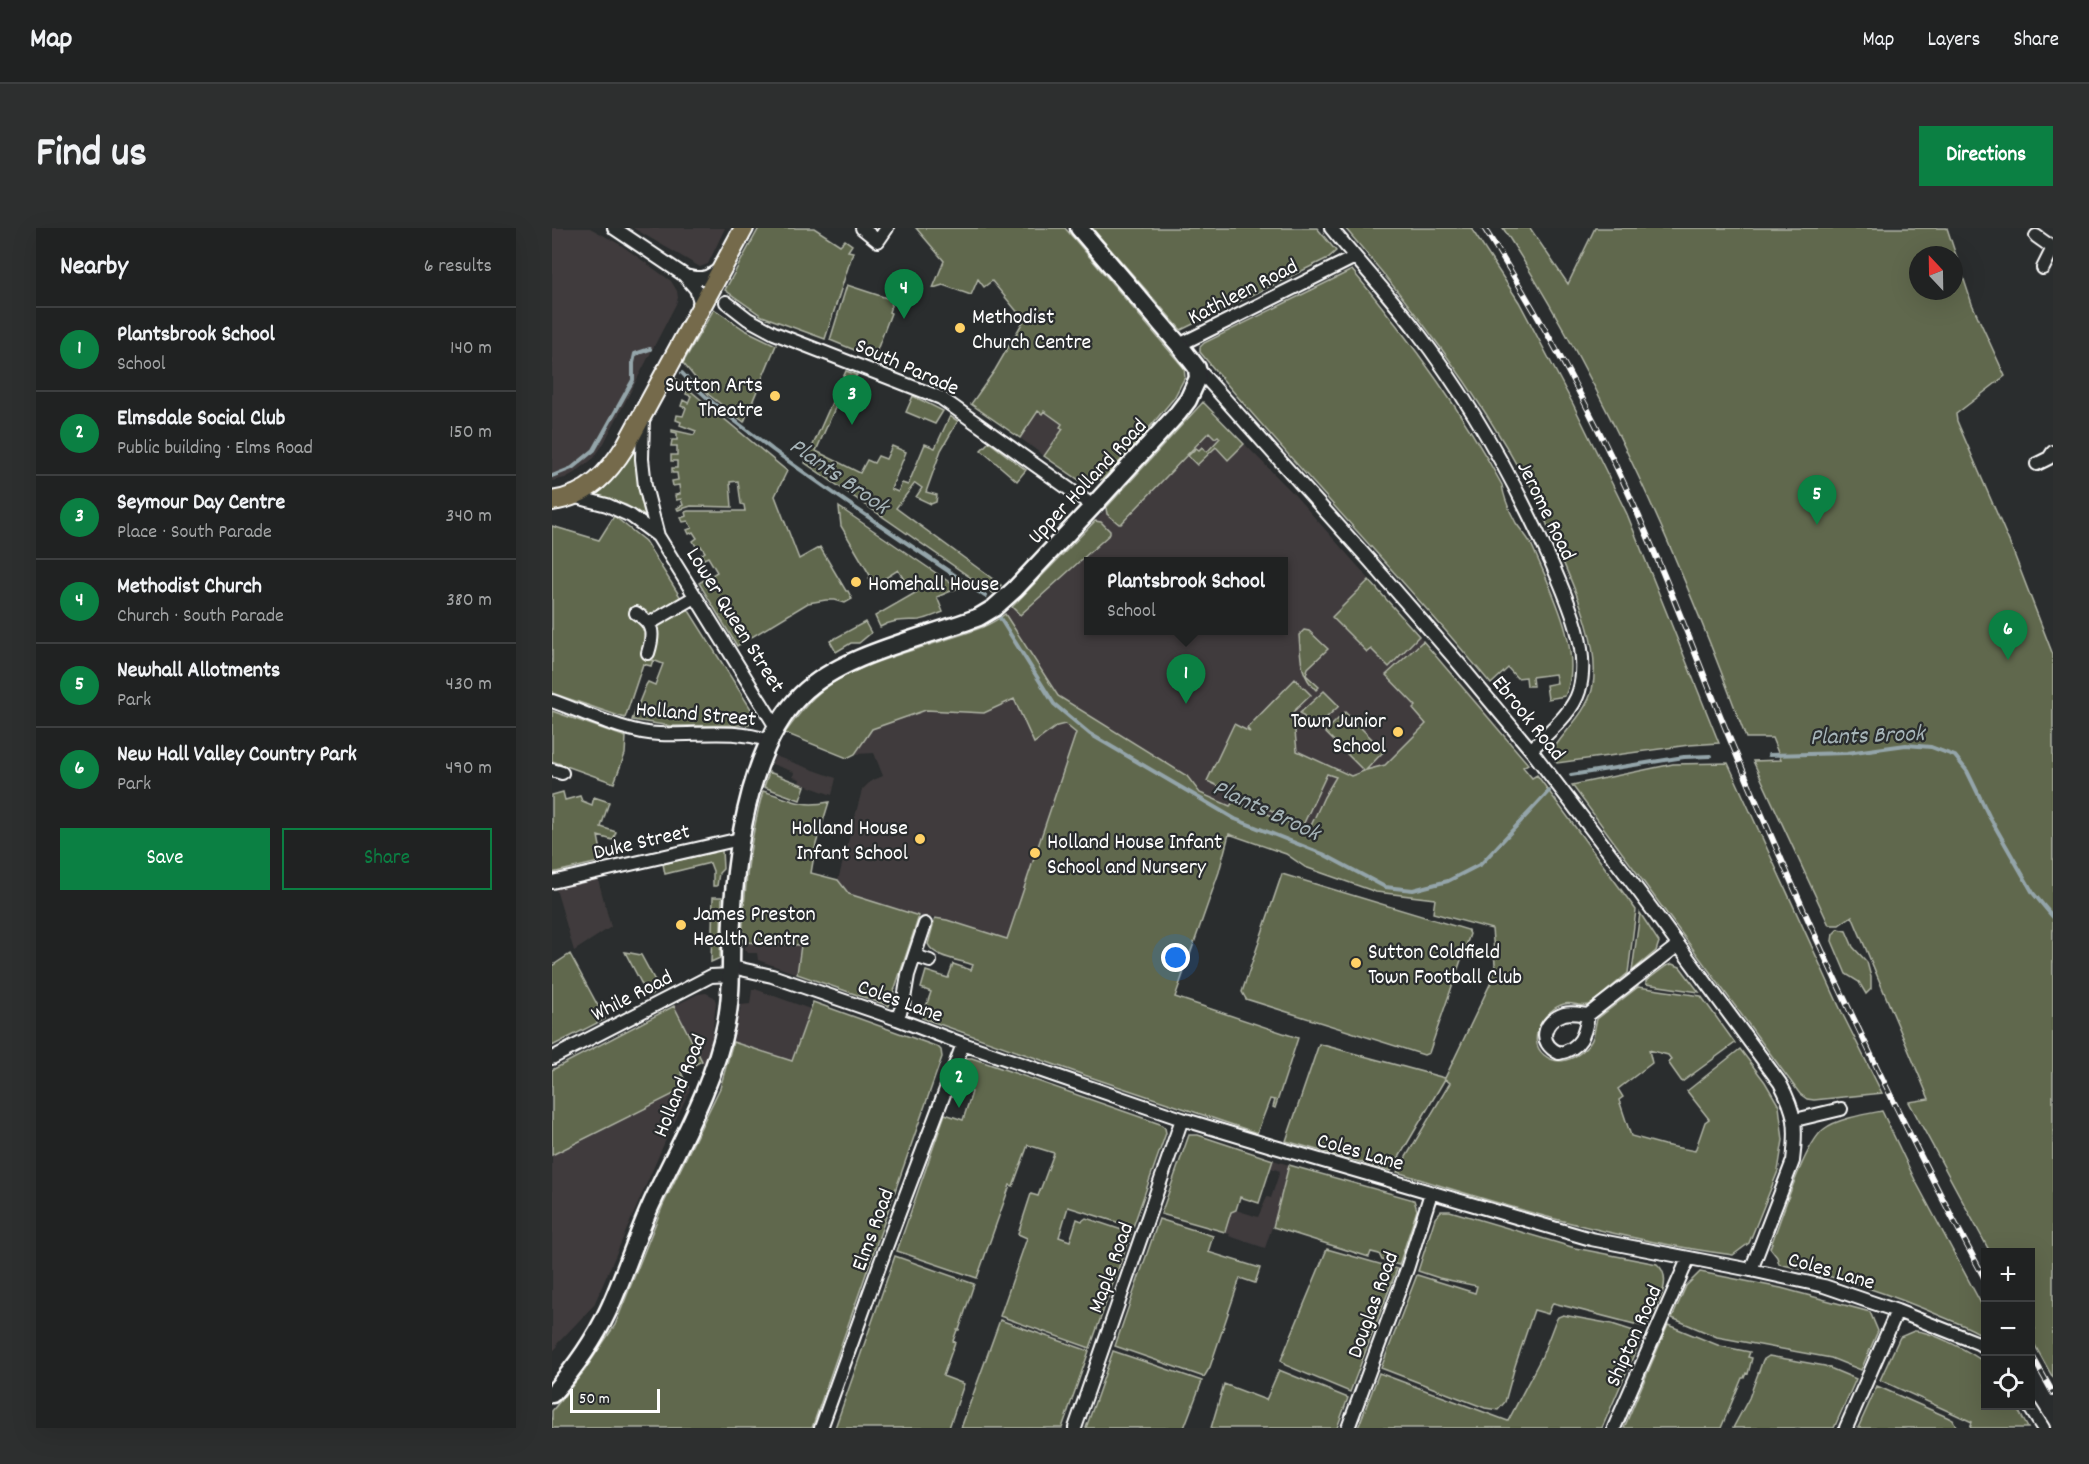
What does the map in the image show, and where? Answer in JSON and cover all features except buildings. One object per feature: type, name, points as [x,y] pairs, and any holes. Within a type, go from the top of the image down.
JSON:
[{"type":"main road","name":"Lower Queen Street","points":[[572,496],[595,483],[609,471],[626,445],[744,228]]},
{"type":"main road","points":[[552,501],[572,496]]},
{"type":"street","points":[[614,228],[684,275],[696,289],[701,305]]},
{"type":"street","points":[[862,228],[878,241],[887,228]]},
{"type":"street","points":[[1079,228],[1197,368]]},
{"type":"street","name":"Jerome Road","points":[[1331,228],[1415,329],[1458,389],[1496,450],[1536,529],[1566,597],[1581,647],[1581,678],[1578,692],[1571,706],[1531,750]]},
{"type":"street","points":[[2036,236],[2053,248],[2043,268]]},
{"type":"street","name":"Kathleen Road","points":[[1180,346],[1355,257]]},
{"type":"street","points":[[684,275],[700,280],[722,268]]},
{"type":"street","name":"South Parade","points":[[726,302],[748,319],[774,333],[941,398],[1093,506]]},
{"type":"street","name":"Ebrook Road","points":[[1197,368],[1415,613],[1531,750],[1780,1083],[1791,1104],[1795,1120],[1793,1161],[1751,1270]]},
{"type":"street","name":"Upper Holland Road","points":[[820,679],[849,663],[970,620],[994,608],[1015,589],[1179,413],[1196,384],[1197,368]]},
{"type":"street","name":"Lower Queen Street","points":[[643,413],[642,459],[645,486],[658,536],[772,734]]},
{"type":"street","points":[[2037,464],[2052,457]]},
{"type":"street","name":"Lower Queen Street","points":[[572,496],[607,505],[623,512],[658,536]]},
{"type":"street","points":[[650,623],[695,597]]},
{"type":"street","points":[[636,613],[650,623],[652,640],[648,653]]},
{"type":"street","name":"Holland Road","points":[[552,1394],[596,1335],[608,1313],[648,1212],[717,1061],[726,1023],[732,971],[732,919],[740,839],[746,807],[772,734],[799,697],[820,679]]},
{"type":"street","name":"Holland Street","points":[[552,701],[640,732],[758,736],[772,734]]},
{"type":"street","name":"Duke Street","points":[[552,882],[740,839]]},
{"type":"street","points":[[897,1019],[903,1005],[908,975],[925,924]]},
{"type":"street","points":[[1588,1015],[1677,946]]},
{"type":"street","points":[[915,956],[930,962]]},
{"type":"street","name":"Coles Lane","points":[[732,971],[772,976],[1182,1119],[1580,1237],[1824,1286],[1897,1311],[1981,1345]]},
{"type":"street","name":"While Road","points":[[552,1058],[711,976],[732,971]]},
{"type":"street","name":"Elms Road","points":[[821,1428],[963,1044]]},
{"type":"street","points":[[1795,1120],[1841,1109]]},
{"type":"street","name":"Maple Road","points":[[1075,1428],[1182,1119]]},
{"type":"street","name":"Douglas Road","points":[[1348,1428],[1407,1269],[1431,1192]]},
{"type":"street","name":"Shipton Road","points":[[1614,1428],[1688,1259]]},
{"type":"street","points":[[1846,1428],[1897,1311]]},
{"type":"street","points":[[2032,1410],[2043,1428]]},
{"type":"shaded area","points":[[552,228],[590,228],[621,245],[671,281],[678,298],[604,443],[594,458],[576,472],[552,481]]},
{"type":"shaded area","points":[[633,228],[725,228],[708,264],[700,267]]},
{"type":"shaded area","points":[[1203,402],[1292,492],[1478,703],[1528,764],[1523,767],[1532,778],[1537,775],[1552,794],[1472,883],[1229,834],[1219,872],[1175,998],[947,920],[919,916],[849,894],[838,880],[862,790],[871,781],[883,776],[874,753],[855,754],[872,729],[926,710],[984,713],[1014,699],[1034,743],[1057,726],[1094,720],[1058,696],[1005,614],[1109,506]]},
{"type":"shaded area","points":[[1038,411],[1044,411],[1063,424],[1064,429],[1044,456],[1020,438]]},
{"type":"shaded area","points":[[775,756],[836,778],[832,795],[799,783],[800,779],[793,777],[794,772],[772,764]]},
{"type":"shaded area","points":[[598,879],[611,927],[574,951],[556,889]]},
{"type":"shaded area","points":[[746,942],[801,945],[797,974],[758,960],[757,953],[748,953],[745,949]]},
{"type":"shaded area","points":[[755,989],[810,1009],[792,1061],[733,1042],[741,1005],[750,1004],[752,990]]},
{"type":"shaded area","points":[[706,993],[714,997],[716,1002],[711,1045],[704,1065],[674,1006],[698,994]]},
{"type":"shaded area","points":[[688,1087],[690,1090],[663,1146],[594,1305],[552,1352],[552,1155]]},
{"type":"shaded area","points":[[1273,1160],[1289,1165],[1265,1248],[1225,1233],[1231,1211],[1236,1210],[1258,1217],[1267,1197],[1271,1198],[1280,1171],[1271,1168]]},
{"type":"green space","points":[[759,228],[814,228],[840,245],[845,240],[852,245],[848,251],[853,252],[825,339],[762,316],[725,290]]},
{"type":"green space","points":[[916,228],[1065,228],[1184,368],[1185,377],[1174,398],[1103,479],[1082,482],[1044,456],[1063,429],[1060,427],[1062,424],[1044,411],[1042,414],[1038,411],[1020,438],[971,404],[995,370],[1024,320],[992,281],[984,287],[978,279],[971,295],[943,285],[933,288],[944,261]]},
{"type":"green space","points":[[1092,228],[1317,228],[1336,251],[1328,258],[1181,330]]},
{"type":"green space","points":[[1345,228],[1471,228],[1519,302],[1573,404],[1627,514],[1719,743],[1557,763],[1553,755],[1554,748],[1585,706],[1592,690],[1594,671],[1593,650],[1588,629],[1573,585],[1536,495],[1485,412],[1441,348]]},
{"type":"green space","points":[[1503,228],[1530,228],[1568,284],[1595,228],[1947,228],[1953,246],[1909,246],[1909,300],[1963,300],[1963,277],[1972,304],[2005,376],[1956,414],[1957,421],[2011,546],[2053,655],[2053,1378],[2035,1345],[2035,1248],[1988,1248],[1909,1102],[1929,1099],[1852,916],[1839,925],[1829,925],[1753,761],[1781,760],[1772,738],[1746,738],[1667,541],[1608,413],[1575,350]]},
{"type":"green space","points":[[1352,270],[1433,374],[1469,428],[1502,485],[1509,510],[1531,544],[1563,621],[1571,660],[1570,679],[1565,696],[1548,699],[1546,685],[1557,683],[1555,674],[1532,677],[1533,686],[1527,686],[1526,677],[1517,678],[1508,668],[1491,684],[1419,600],[1271,436],[1200,352],[1200,347],[1204,343]]},
{"type":"green space","points":[[847,285],[893,300],[889,312],[891,313],[874,358],[830,340]]},
{"type":"green space","points":[[714,309],[745,330],[776,345],[744,422],[709,395],[683,363]]},
{"type":"green space","points":[[846,371],[857,375],[843,390],[816,451],[860,473],[867,460],[874,463],[878,456],[886,459],[892,446],[906,452],[891,489],[898,492],[902,483],[908,485],[925,444],[935,448],[950,416],[958,421],[941,450],[926,492],[937,495],[936,502],[931,504],[916,497],[922,488],[915,483],[896,508],[1001,585],[993,593],[805,463]]},
{"type":"green space","points":[[675,378],[787,471],[775,496],[799,559],[820,547],[852,599],[845,603],[826,600],[808,603],[737,646],[699,583],[717,572],[708,557],[704,559],[701,555],[705,552],[701,546],[697,548],[693,541],[697,538],[693,532],[689,534],[687,530],[692,528],[688,521],[683,522],[681,518],[686,516],[685,512],[688,511],[745,511],[744,505],[741,504],[738,481],[730,482],[732,507],[691,506],[678,510],[677,508],[683,505],[681,499],[676,500],[675,495],[680,494],[679,485],[673,486],[672,481],[678,480],[677,473],[672,473],[672,468],[677,468],[677,461],[671,461],[671,455],[677,455],[677,446],[671,446],[672,440],[677,440],[677,433],[672,430],[694,435],[696,431],[680,425],[681,422],[676,420],[677,415],[683,416],[686,408],[681,406],[683,400],[688,403],[691,396],[686,394],[687,391],[673,385]]},
{"type":"green space","points":[[913,396],[943,411],[935,424],[906,412]]},
{"type":"green space","points":[[1203,402],[1244,444],[1228,460],[1216,447],[1197,465],[1188,456],[1196,448],[1199,450],[1202,447],[1207,452],[1220,438],[1218,436],[1215,438],[1209,432],[1119,524],[1107,514],[1106,508]]},
{"type":"green space","points":[[989,442],[1026,470],[1017,481],[981,450]]},
{"type":"green space","points":[[636,444],[639,490],[645,516],[626,505],[595,495],[618,472]]},
{"type":"green space","points":[[839,507],[958,588],[937,597],[943,612],[922,619],[894,622],[880,627],[875,616],[917,592],[911,581],[906,583],[898,570],[873,586],[869,578],[871,577],[841,526]]},
{"type":"green space","points":[[614,516],[645,541],[753,712],[749,725],[671,726],[632,720],[646,685],[648,682],[655,685],[663,664],[653,660],[651,666],[643,664],[625,718],[552,693],[552,526],[599,540]]},
{"type":"green space","points":[[1095,521],[1101,522],[1110,531],[1110,534],[1020,615],[1012,607]]},
{"type":"green space","points":[[1369,580],[1419,636],[1389,667],[1371,649],[1367,652],[1332,617]]},
{"type":"green space","points":[[1005,614],[1058,696],[1187,776],[1200,793],[1230,806],[1234,801],[1309,830],[1336,777],[1327,774],[1303,825],[1207,781],[1234,724],[1250,732],[1247,728],[1295,679],[1311,695],[1293,712],[1297,751],[1351,776],[1364,771],[1325,732],[1345,712],[1384,751],[1366,770],[1385,765],[1426,724],[1413,709],[1416,706],[1386,675],[1423,641],[1528,764],[1523,767],[1532,778],[1537,775],[1636,910],[1628,973],[1588,1005],[1564,1004],[1550,1012],[1544,1018],[1537,1033],[1536,1041],[1539,1048],[1546,1057],[1551,1059],[1557,1061],[1570,1059],[1586,1048],[1591,1041],[1597,1019],[1638,987],[1701,996],[1735,1043],[1682,1082],[1668,1062],[1671,1059],[1668,1055],[1649,1050],[1652,1063],[1618,1089],[1623,1097],[1619,1100],[1631,1136],[1695,1151],[1705,1122],[1709,1119],[1687,1091],[1740,1049],[1765,1082],[1779,1106],[1783,1140],[1778,1171],[1749,1243],[1733,1255],[1647,1241],[1521,1210],[1397,1172],[1450,1083],[1445,1079],[1391,1171],[1286,1141],[1319,1044],[1445,1078],[1493,978],[1495,964],[1492,929],[1433,913],[1435,899],[1376,892],[1305,867],[1286,854],[1229,834],[1219,872],[1175,997],[1298,1038],[1275,1108],[1273,1107],[1275,1100],[1270,1099],[1257,1133],[922,1018],[931,992],[921,988],[926,971],[948,978],[953,964],[971,970],[973,965],[941,955],[931,949],[928,944],[935,918],[1007,939],[1076,733],[1065,724],[1057,726],[1034,743],[1014,699],[984,713],[926,710],[872,729],[855,754],[847,758],[785,733],[813,699],[835,681],[881,661],[975,630]]},
{"type":"green space","points":[[865,622],[871,633],[859,643],[851,643],[836,652],[830,641]]},
{"type":"green space","points":[[1304,630],[1309,631],[1328,649],[1308,668],[1306,675],[1319,687],[1316,690],[1306,678],[1302,665],[1299,635]]},
{"type":"green space","points":[[1324,691],[1339,706],[1315,728],[1300,713]]},
{"type":"green space","points":[[552,711],[626,737],[625,754],[614,783],[552,761]]},
{"type":"green space","points":[[1728,763],[1844,1017],[1882,1093],[1814,1100],[1807,1099],[1800,1094],[1572,785],[1673,764]]},
{"type":"green space","points":[[769,772],[805,786],[800,800],[764,787]]},
{"type":"green space","points":[[763,791],[802,803],[829,802],[816,844],[811,873],[838,880],[849,894],[919,916],[889,1006],[797,974],[801,945],[742,942],[748,866]]},
{"type":"green space","points":[[563,792],[565,800],[580,796],[582,801],[592,805],[594,797],[609,802],[601,827],[616,832],[613,840],[598,836],[603,861],[552,873],[552,795]]},
{"type":"green space","points":[[722,850],[723,869],[719,873],[717,886],[713,886],[713,871],[710,863],[665,874],[663,864]]},
{"type":"green space","name":"Sutton Coldfield Town Football Club","points":[[1282,874],[1468,930],[1470,934],[1429,1053],[1424,1055],[1246,999],[1242,992]]},
{"type":"green space","points":[[713,897],[722,897],[720,958],[711,962]]},
{"type":"green space","points":[[1640,913],[1659,942],[1656,951],[1632,971]]},
{"type":"green space","points":[[1838,929],[1846,931],[1853,947],[1867,962],[1871,989],[1866,994],[1859,982],[1846,974],[1832,941],[1833,934]]},
{"type":"green space","points":[[625,952],[641,955],[660,990],[648,996]]},
{"type":"green space","points":[[570,954],[605,1019],[552,1046],[552,966]]},
{"type":"green space","points":[[1672,964],[1680,967],[1699,992],[1646,984],[1646,981]]},
{"type":"green space","points":[[813,1002],[938,1047],[942,1057],[812,1428],[552,1428],[552,1411],[585,1370],[615,1325],[663,1205],[720,1088],[733,1042],[792,1061]]},
{"type":"green space","points":[[674,1006],[702,1061],[681,1072],[688,1087],[552,1155],[552,1070]]},
{"type":"green space","points":[[966,1058],[972,1058],[1160,1124],[1165,1128],[1166,1133],[1133,1227],[1068,1207],[1059,1237],[1070,1241],[1077,1219],[1082,1221],[1086,1218],[1131,1233],[1090,1348],[1000,1316],[1027,1238],[1018,1234],[1031,1194],[1038,1196],[1054,1153],[1028,1145],[1013,1186],[1010,1185],[977,1278],[897,1251],[945,1114],[963,1120],[972,1092],[955,1086]]},
{"type":"green space","points":[[1882,1111],[1915,1180],[1981,1304],[1981,1335],[1883,1293],[1779,1264],[1770,1248],[1801,1166],[1816,1137],[1824,1129],[1852,1117]]},
{"type":"green space","points":[[1189,1135],[1198,1135],[1273,1160],[1259,1203],[1240,1197],[1236,1210],[1231,1212],[1225,1232],[1161,1214]]},
{"type":"green space","points":[[1289,1165],[1414,1200],[1417,1210],[1399,1265],[1382,1260],[1379,1254],[1371,1252],[1369,1257],[1273,1227]]},
{"type":"green space","points":[[1441,1211],[1450,1211],[1575,1248],[1657,1264],[1664,1278],[1662,1295],[1646,1327],[1553,1303],[1548,1314],[1534,1310],[1505,1402],[1498,1410],[1485,1408],[1381,1368],[1417,1275],[1475,1293],[1477,1286],[1418,1271],[1435,1218]]},
{"type":"green space","points":[[1159,1219],[1213,1236],[1208,1252],[1260,1268],[1255,1283],[1240,1278],[1210,1367],[1204,1377],[1115,1346]]},
{"type":"green space","points":[[1327,1249],[1397,1269],[1350,1392],[1285,1365],[1281,1360]]},
{"type":"green space","points":[[895,1256],[974,1284],[943,1376],[964,1384],[949,1428],[835,1428]]},
{"type":"green space","points":[[1700,1272],[1781,1288],[1870,1312],[1878,1331],[1861,1370],[1831,1358],[1717,1337],[1672,1318],[1686,1286]]},
{"type":"green space","points":[[1563,1315],[1612,1324],[1643,1334],[1602,1428],[1358,1428],[1379,1373],[1508,1421],[1542,1356],[1555,1322]]},
{"type":"green space","points":[[1000,1320],[1089,1351],[1062,1428],[961,1428]]},
{"type":"green space","points":[[1668,1325],[1720,1346],[1750,1352],[1748,1357],[1752,1358],[1748,1374],[1746,1373],[1742,1378],[1721,1428],[1624,1428]]},
{"type":"green space","points":[[1914,1331],[1930,1334],[1981,1360],[1981,1410],[2018,1410],[2028,1428],[1970,1428],[1972,1422],[1880,1380],[1900,1337]]},
{"type":"green space","points":[[1113,1351],[1202,1381],[1184,1428],[1086,1428]]},
{"type":"green space","points":[[1769,1356],[1825,1366],[1856,1379],[1834,1428],[1733,1428],[1749,1398],[1763,1360]]},
{"type":"green space","points":[[1279,1370],[1348,1398],[1337,1428],[1211,1428],[1224,1384],[1266,1400]]},
{"type":"green space","points":[[1877,1386],[1953,1420],[1957,1428],[1858,1428]]},
{"type":"waterway","name":"Plants Brook","points":[[552,476],[572,468],[594,450],[633,380],[635,354],[650,349]]},
{"type":"waterway","name":"Plants Brook","points":[[682,373],[714,404],[773,450],[985,596]]},
{"type":"waterway","name":"Plants Brook","points":[[1000,618],[1054,704],[1090,734],[1235,819],[1323,854],[1385,887],[1413,890],[1448,881],[1481,864],[1549,791]]},
{"type":"waterway","name":"Plants Brook","points":[[1769,755],[1847,753],[1906,745],[1931,747],[1955,756],[1967,771],[1989,816],[2033,893],[2053,917]]},
{"type":"waterway","name":"Plants Brook","points":[[1571,775],[1684,757],[1710,756]]},
{"type":"railway","points":[[1484,228],[1550,338],[1609,451],[1656,556],[1737,756],[1824,956],[1919,1152],[1981,1272]]},
{"type":"railway","points":[[2032,1356],[2053,1393]]},
{"type":"place","name":"Methodist Church","points":[[904,319]]},
{"type":"place","name":"Methodist Church Centre","points":[[960,328]]},
{"type":"place","name":"Sutton Arts Theatre","points":[[775,396]]},
{"type":"place","name":"Seymour Day Centre","points":[[852,425]]},
{"type":"place","name":"Newhall Allotments","points":[[1817,525]]},
{"type":"place","name":"Homehall House","points":[[856,582]]},
{"type":"place","name":"New Hall Valley Country Park","points":[[2008,660]]},
{"type":"place","name":"Plantsbrook School","points":[[1186,704]]},
{"type":"place","name":"Town Junior School","points":[[1398,732]]},
{"type":"place","name":"Holland House Infant School","points":[[920,839]]},
{"type":"place","name":"Holland House Infant School and Nursery","points":[[1035,853]]},
{"type":"place","name":"James Preston Health Centre","points":[[681,925]]},
{"type":"place","name":"Sutton Coldfield Town Football Club","points":[[1356,963]]},
{"type":"place","name":"Elmsdale Social Club","points":[[959,1108]]}]
